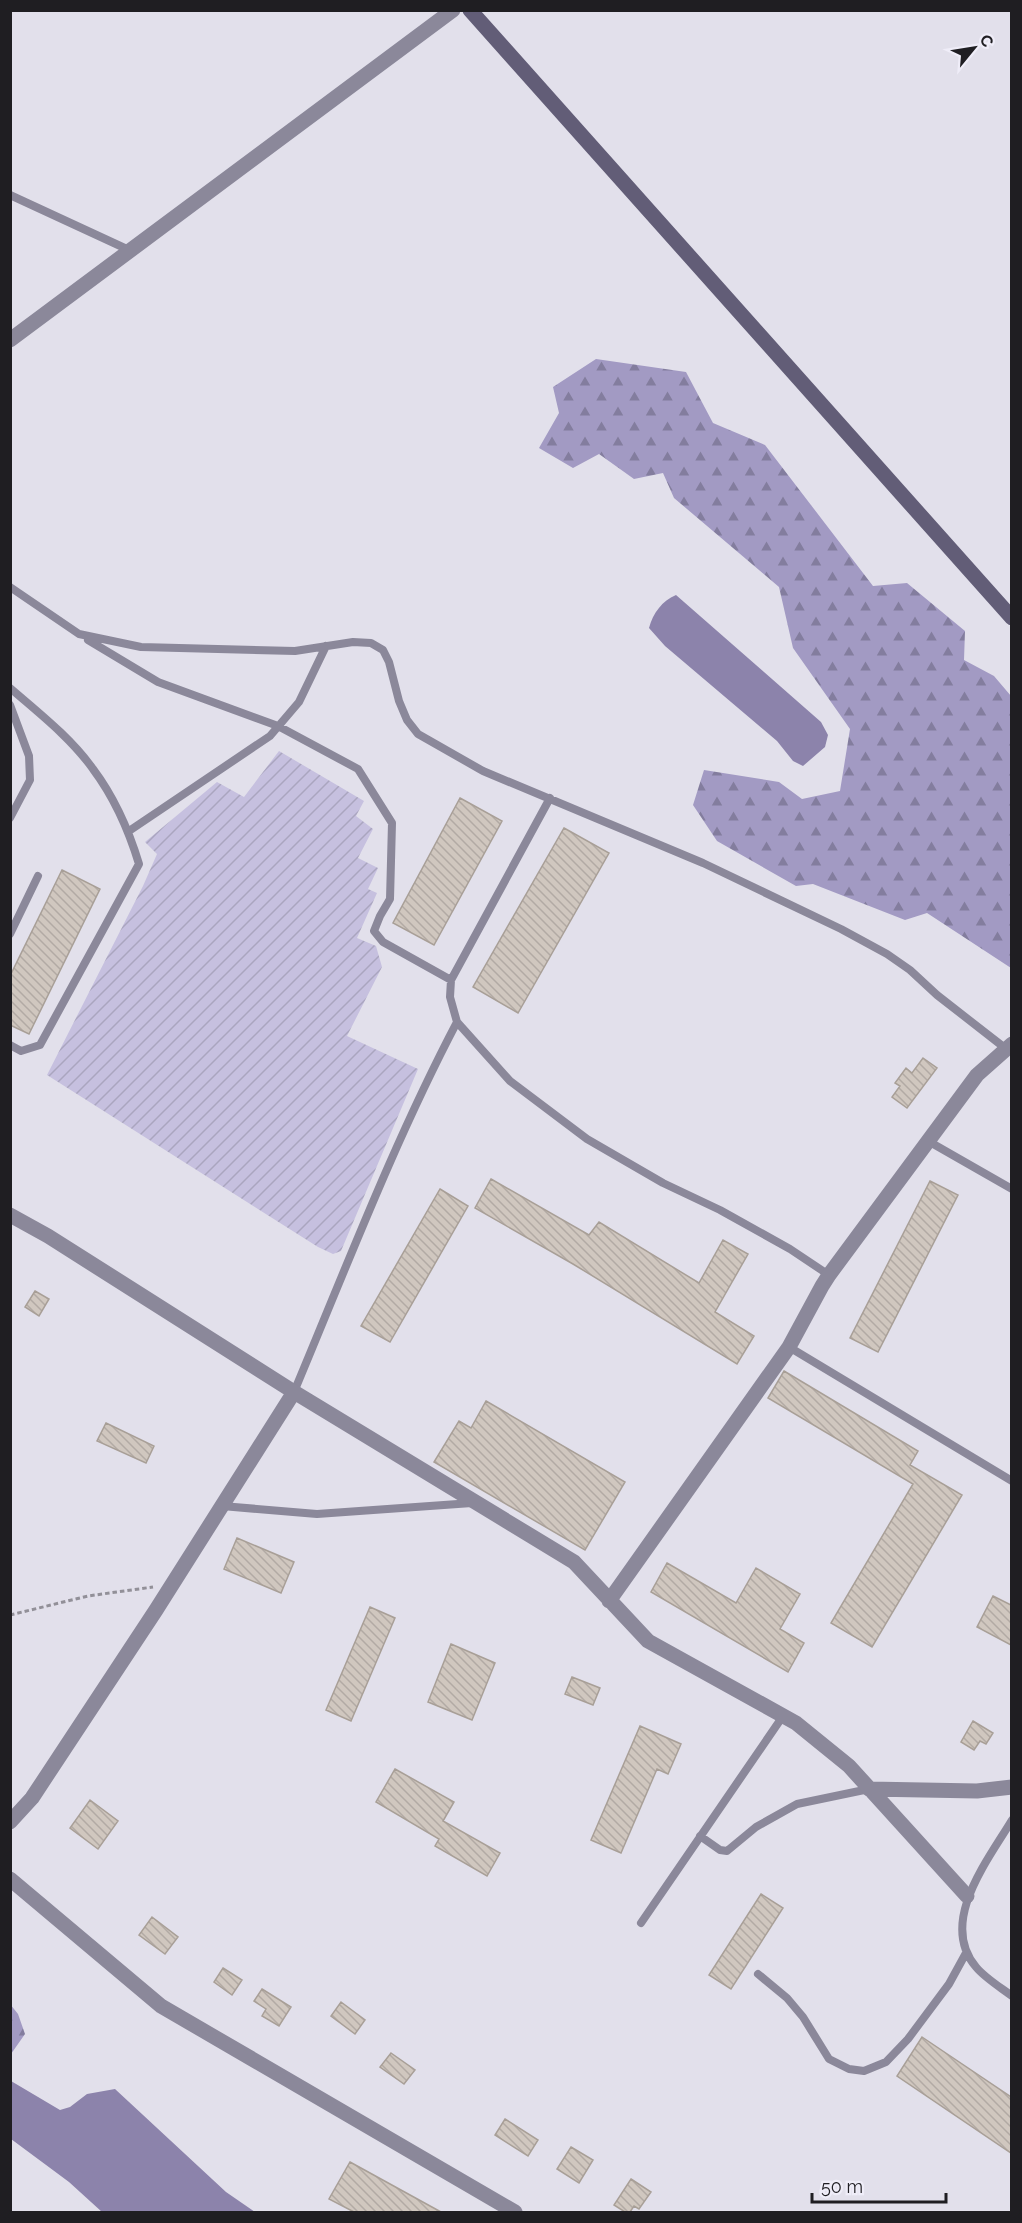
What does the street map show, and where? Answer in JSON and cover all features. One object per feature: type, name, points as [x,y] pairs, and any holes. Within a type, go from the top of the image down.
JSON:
[{"type":"main road","points":[[470,10],[1011,618]]},
{"type":"street","points":[[10,340],[453,10]]},
{"type":"street","points":[[609,1601],[789,1347],[829,1275],[977,1074],[1008,1046]]},
{"type":"street","points":[[10,1215],[48,1236],[294,1392],[574,1562],[648,1641],[796,1723],[840,1759],[967,1896]]},
{"type":"street","points":[[10,1822],[32,1798],[294,1392]]},
{"type":"street","points":[[869,1789],[977,1791],[1011,1786]]},
{"type":"street","points":[[10,1879],[161,2006],[515,2212]]},
{"type":"lane","points":[[10,195],[130,251]]},
{"type":"lane","points":[[10,587],[79,634],[158,682],[278,726],[358,769],[392,823],[390,899],[374,930],[383,942],[451,980]]},
{"type":"lane","points":[[79,634],[141,647],[295,651],[353,642],[371,643],[383,650],[389,662],[399,701],[407,720],[418,734],[483,771],[703,862],[842,929],[887,954],[910,970],[937,995],[1008,1046]]},
{"type":"lane","points":[[129,831],[270,736],[299,702],[326,646]]},
{"type":"lane","points":[[10,688],[53,725],[93,769],[129,831],[139,864],[40,1045],[21,1051],[10,1045]]},
{"type":"lane","points":[[10,705],[29,756],[30,780],[10,818]]},
{"type":"lane","points":[[550,798],[451,980],[450,997],[457,1022],[510,1081],[587,1139],[663,1183],[720,1210],[790,1249],[829,1275]]},
{"type":"lane","points":[[10,934],[38,876]]},
{"type":"lane","points":[[294,1392],[393,1156],[431,1072],[457,1022]]},
{"type":"lane","points":[[928,1141],[1011,1189]]},
{"type":"lane","points":[[789,1347],[1011,1481]]},
{"type":"lane","points":[[222,1506],[317,1514],[477,1503]]},
{"type":"lane","points":[[641,1923],[783,1716]]},
{"type":"lane","points":[[700,1836],[720,1850],[727,1851],[756,1827],[797,1804],[869,1789]]},
{"type":"lane","points":[[1011,1820],[967,1896],[962,1929],[966,1953],[976,1968],[1011,1996]]},
{"type":"lane","points":[[758,1974],[787,1998],[803,2017],[830,2059],[849,2069],[864,2071],[885,2062],[908,2039],[949,1984],[966,1953]]},
{"type":"path","points":[[10,1615],[88,1596],[172,1584]]},
{"type":"green space","points":[[596,359],[686,372],[713,423],[765,445],[873,586],[907,583],[965,631],[964,660],[994,676],[1011,696],[1011,968],[927,913],[905,920],[813,884],[796,886],[717,841],[693,805],[704,770],[779,782],[802,799],[840,791],[850,729],[793,648],[779,587],[674,498],[663,473],[634,479],[599,454],[573,468],[539,448],[559,413],[553,387]]},
{"type":"green space","points":[[10,2004],[18,2014],[25,2034],[11,2054]]},
{"type":"shaded area","points":[[676,595],[821,722],[828,735],[825,747],[803,766],[793,761],[777,741],[665,646],[649,628],[659,608]]},
{"type":"shaded area","points":[[279,751],[364,801],[356,816],[373,829],[358,858],[378,868],[368,889],[377,893],[357,938],[376,946],[382,967],[347,1036],[418,1069],[341,1251],[333,1254],[318,1247],[47,1075],[157,854],[145,842],[217,782],[244,797]]},
{"type":"shaded area","points":[[11,2081],[60,2110],[70,2107],[87,2094],[115,2089],[226,2192],[255,2212],[102,2212],[69,2182],[11,2139]]},
{"type":"building","points":[[460,798],[502,821],[434,945],[393,923]]},
{"type":"building","points":[[564,828],[609,853],[518,1013],[473,987]]},
{"type":"building","points":[[62,870],[100,889],[29,1034],[10,1025],[10,976]]},
{"type":"building","points":[[923,1058],[937,1068],[907,1108],[892,1097],[900,1086],[895,1083],[906,1068],[912,1073]]},
{"type":"building","points":[[491,1179],[589,1235],[599,1222],[699,1283],[723,1240],[748,1254],[715,1312],[754,1336],[737,1364],[573,1264],[475,1208]]},
{"type":"building","points":[[930,1181],[958,1195],[878,1352],[850,1338]]},
{"type":"building","points":[[440,1189],[468,1206],[390,1342],[361,1326]]},
{"type":"building","points":[[35,1291],[49,1299],[39,1316],[25,1307]]},
{"type":"building","points":[[784,1371],[918,1451],[910,1465],[962,1495],[872,1647],[831,1623],[913,1484],[768,1398]]},
{"type":"building","points":[[486,1401],[625,1482],[585,1550],[434,1462],[459,1421],[471,1428]]},
{"type":"building","points":[[106,1423],[154,1446],[146,1463],[97,1441]]},
{"type":"building","points":[[237,1538],[294,1562],[281,1593],[224,1569]]},
{"type":"building","points":[[667,1563],[736,1603],[756,1568],[800,1594],[780,1629],[804,1643],[788,1672],[651,1592]]},
{"type":"building","points":[[993,1596],[1011,1605],[1011,1645],[977,1627]]},
{"type":"building","points":[[370,1607],[395,1618],[351,1721],[326,1710]]},
{"type":"building","points":[[451,1644],[495,1663],[472,1720],[428,1702]]},
{"type":"building","points":[[572,1677],[600,1688],[593,1705],[565,1694]]},
{"type":"building","points":[[973,1721],[993,1733],[986,1744],[980,1741],[974,1750],[961,1742]]},
{"type":"building","points":[[640,1726],[681,1744],[668,1774],[657,1769],[621,1853],[591,1840]]},
{"type":"building","points":[[395,1769],[454,1802],[443,1821],[500,1853],[487,1876],[435,1846],[439,1839],[376,1802]]},
{"type":"building","points":[[90,1800],[118,1821],[98,1849],[70,1828]]},
{"type":"building","points":[[761,1894],[783,1908],[731,1989],[709,1975]]},
{"type":"building","points":[[152,1917],[178,1937],[165,1954],[139,1935]]},
{"type":"building","points":[[223,1968],[242,1980],[232,1995],[214,1982]]},
{"type":"building","points":[[262,1989],[291,2007],[279,2026],[262,2016],[266,2009],[254,2001]]},
{"type":"building","points":[[341,2002],[365,2020],[355,2034],[331,2016]]},
{"type":"building","points":[[922,2037],[1011,2097],[1011,2153],[897,2076]]},
{"type":"building","points":[[391,2053],[415,2070],[404,2084],[380,2067]]},
{"type":"building","points":[[505,2119],[538,2140],[528,2156],[495,2135]]},
{"type":"building","points":[[571,2147],[593,2160],[579,2183],[557,2169]]},
{"type":"building","points":[[350,2162],[441,2212],[354,2212],[329,2199]]},
{"type":"building","points":[[631,2179],[651,2192],[639,2209],[634,2206],[630,2212],[625,2212],[614,2205]]}]
